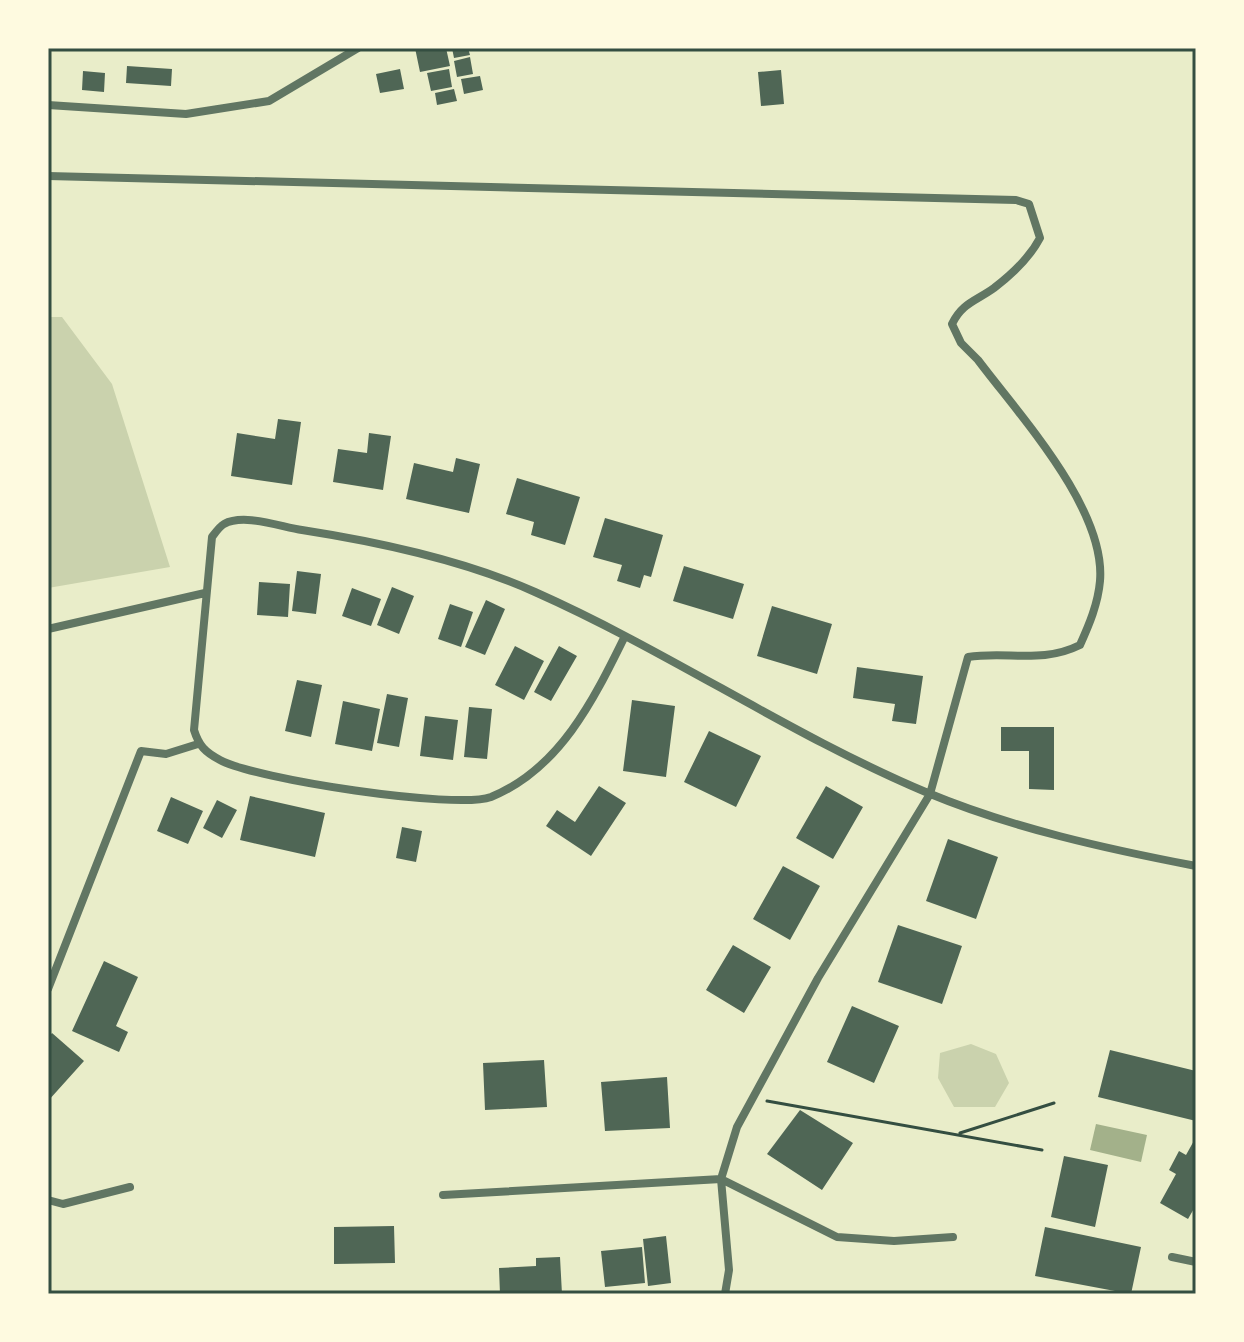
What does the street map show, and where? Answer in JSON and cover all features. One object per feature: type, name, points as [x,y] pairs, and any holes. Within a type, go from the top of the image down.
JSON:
[{"type":"street","points":[[48,105],[186,114],[269,101],[358,48]]},
{"type":"street","points":[[48,176],[1016,200],[1029,204],[1040,238],[1030,256],[993,289],[958,311],[952,324],[961,343],[978,360],[1074,491],[1094,533],[1100,579],[1098,597],[1080,645],[1068,651],[1041,657],[968,657],[930,794],[818,978],[737,1127],[721,1179],[729,1270],[725,1294]]},
{"type":"street","points":[[625,636],[588,710],[578,722],[538,769],[489,798],[440,801],[321,785],[223,762],[198,744],[194,730],[212,537],[224,524],[241,520],[336,535],[454,564],[533,591],[625,636],[812,738],[930,794],[1042,829],[1196,866]]},
{"type":"street","points":[[48,629],[205,593]]},
{"type":"street","points":[[48,989],[141,751],[166,754],[198,744]]},
{"type":"street","points":[[443,1195],[721,1179],[837,1237],[894,1241],[953,1237]]},
{"type":"street","points":[[48,1200],[63,1204],[130,1187]]},
{"type":"street","points":[[1172,1257],[1196,1262]]},
{"type":"path","points":[[752,1098],[1042,1150]]},
{"type":"path","points":[[957,1134],[1054,1103]]},
{"type":"shaded area","points":[[48,317],[62,317],[112,384],[170,567],[48,588]]},
{"type":"shaded area","points":[[971,1044],[996,1054],[1009,1083],[995,1107],[954,1107],[938,1078],[940,1053]]},
{"type":"shaded area","points":[[1096,1124],[1147,1135],[1141,1162],[1090,1150]]},
{"type":"building","points":[[415,48],[446,48],[450,66],[420,72]]},
{"type":"building","points":[[452,48],[468,48],[470,55],[454,58]]},
{"type":"building","points":[[470,57],[473,74],[457,77],[454,61]]},
{"type":"building","points":[[127,66],[172,69],[171,86],[126,83]]},
{"type":"building","points":[[400,69],[404,89],[380,93],[376,74]]},
{"type":"building","points":[[449,69],[452,87],[431,91],[427,73]]},
{"type":"building","points":[[781,70],[784,104],[761,106],[758,72]]},
{"type":"building","points":[[83,71],[105,73],[104,92],[82,90]]},
{"type":"building","points":[[480,76],[483,90],[464,94],[461,79]]},
{"type":"building","points":[[454,89],[457,101],[437,105],[435,93]]},
{"type":"building","points":[[278,419],[301,422],[292,485],[231,476],[237,433],[275,439]]},
{"type":"building","points":[[369,433],[391,436],[383,490],[333,482],[338,449],[367,453]]},
{"type":"building","points":[[456,458],[480,464],[469,513],[406,499],[414,463],[453,472]]},
{"type":"building","points":[[517,478],[580,497],[565,545],[531,535],[534,522],[506,514]]},
{"type":"building","points":[[605,518],[663,535],[651,577],[644,575],[640,588],[617,581],[622,565],[593,557]]},
{"type":"building","points":[[684,566],[744,584],[733,619],[673,601]]},
{"type":"building","points":[[297,571],[321,574],[316,614],[292,611]]},
{"type":"building","points":[[259,582],[290,584],[288,617],[257,615]]},
{"type":"building","points":[[392,587],[414,596],[399,634],[377,625]]},
{"type":"building","points":[[352,588],[381,599],[371,626],[342,616]]},
{"type":"building","points":[[486,600],[505,609],[485,655],[465,647]]},
{"type":"building","points":[[450,604],[473,612],[461,647],[438,639]]},
{"type":"building","points":[[772,606],[832,624],[817,674],[757,656]]},
{"type":"building","points":[[515,646],[544,661],[524,700],[495,685]]},
{"type":"building","points":[[559,646],[577,656],[551,701],[534,692]]},
{"type":"building","points":[[857,667],[923,676],[916,724],[892,721],[895,704],[853,698]]},
{"type":"building","points":[[297,680],[322,685],[311,737],[285,731]]},
{"type":"building","points":[[387,694],[408,698],[399,747],[377,743]]},
{"type":"building","points":[[632,700],[675,706],[666,777],[623,771]]},
{"type":"building","points":[[343,701],[380,709],[372,751],[335,744]]},
{"type":"building","points":[[469,707],[492,709],[487,759],[464,757]]},
{"type":"building","points":[[425,716],[458,720],[453,760],[420,756]]},
{"type":"building","points":[[1001,727],[1054,727],[1054,790],[1029,789],[1029,751],[1001,751]]},
{"type":"building","points":[[709,731],[761,756],[736,807],[684,782]]},
{"type":"building","points":[[599,786],[626,803],[591,856],[546,826],[557,810],[575,822]]},
{"type":"building","points":[[826,786],[863,807],[833,859],[796,838]]},
{"type":"building","points":[[250,796],[325,813],[315,857],[240,840]]},
{"type":"building","points":[[171,797],[203,811],[188,844],[157,831]]},
{"type":"building","points":[[217,800],[237,810],[222,838],[203,828]]},
{"type":"building","points":[[402,827],[422,831],[416,862],[396,858]]},
{"type":"building","points":[[948,839],[998,857],[976,919],[926,901]]},
{"type":"building","points":[[783,866],[820,886],[790,940],[753,919]]},
{"type":"building","points":[[898,925],[962,946],[942,1004],[878,982]]},
{"type":"building","points":[[733,945],[771,967],[744,1013],[706,990]]},
{"type":"building","points":[[104,961],[138,977],[116,1026],[128,1032],[119,1052],[72,1031]]},
{"type":"building","points":[[852,1006],[899,1026],[874,1083],[827,1062]]},
{"type":"building","points":[[52,1033],[84,1061],[48,1101],[48,1038]]},
{"type":"building","points":[[1110,1050],[1196,1071],[1196,1121],[1098,1097]]},
{"type":"building","points":[[544,1060],[547,1107],[485,1110],[483,1063]]},
{"type":"building","points":[[667,1077],[670,1128],[605,1131],[601,1082]]},
{"type":"building","points":[[800,1110],[853,1143],[822,1190],[767,1154]]},
{"type":"building","points":[[1196,1137],[1196,1205],[1188,1219],[1160,1203],[1176,1174],[1169,1170],[1179,1151],[1186,1155]]},
{"type":"building","points":[[1064,1156],[1108,1165],[1095,1227],[1051,1217]]},
{"type":"building","points":[[394,1226],[395,1263],[334,1264],[334,1227]]},
{"type":"building","points":[[1045,1227],[1141,1247],[1131,1294],[1035,1276]]},
{"type":"building","points":[[666,1236],[671,1283],[648,1286],[643,1239]]},
{"type":"building","points":[[642,1247],[645,1283],[605,1287],[601,1251]]},
{"type":"building","points":[[560,1257],[562,1294],[500,1294],[499,1268],[536,1266],[536,1258]]}]
